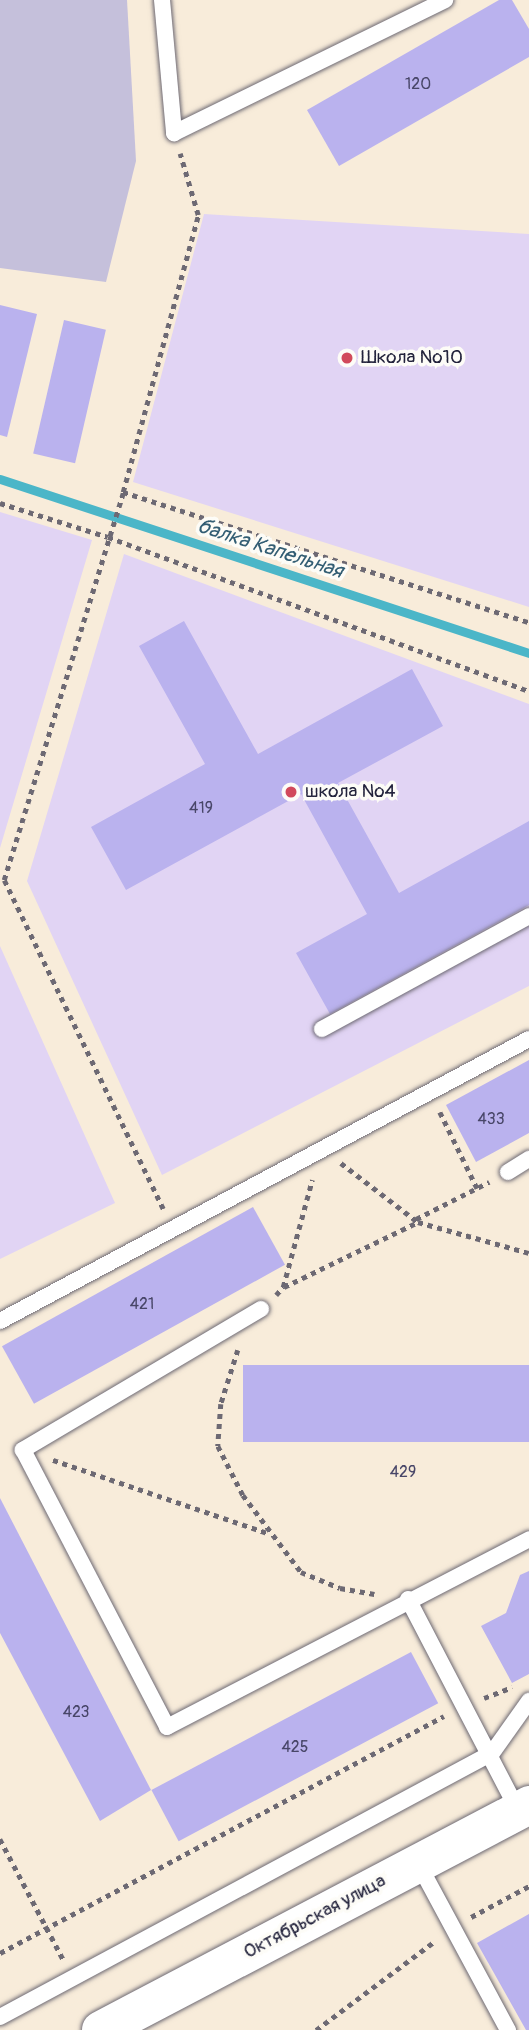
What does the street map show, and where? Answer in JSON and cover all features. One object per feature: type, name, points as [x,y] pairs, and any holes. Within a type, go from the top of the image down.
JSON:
[{"type":"main road","name":"Октябрьская улица","points":[[101,2030],[524,1808]]},
{"type":"lane","points":[[162,0],[174,133],[445,0]]},
{"type":"lane","points":[[322,1029],[529,916]]},
{"type":"lane","points":[[0,1321],[529,1039]]},
{"type":"lane","points":[[508,1172],[529,1159]]},
{"type":"lane","points":[[261,1309],[23,1450],[167,1727],[408,1599],[529,1539]]},
{"type":"lane","points":[[408,1599],[524,1808]]},
{"type":"lane","points":[[0,2017],[492,1753],[529,1700]]},
{"type":"lane","points":[[418,1863],[508,2030]]},
{"type":"path","points":[[172,1230],[4,880],[123,492],[198,215],[174,133]]},
{"type":"path","points":[[123,492],[529,622]]},
{"type":"path","points":[[0,503],[108,537],[529,691]]},
{"type":"path","points":[[431,1092],[477,1188]]},
{"type":"path","points":[[283,1287],[320,1152],[327,1153],[417,1221],[529,1253]]},
{"type":"path","points":[[408,1599],[340,1588],[301,1572],[268,1534],[218,1446],[222,1404],[242,1336],[261,1309],[283,1287],[417,1221],[508,1172]]},
{"type":"path","points":[[23,1450],[268,1534]]},
{"type":"path","points":[[0,1953],[466,1705],[523,1683]]},
{"type":"path","points":[[0,1839],[73,1976]]},
{"type":"path","points":[[316,2030],[454,1926],[529,1886]]},
{"type":"shaded area","points":[[0,0],[127,0],[136,161],[106,282],[0,268]]},
{"type":"shaded area","name":"Школа №10","points":[[204,214],[529,234],[529,607],[133,482]]},
{"type":"shaded area","points":[[0,512],[92,540],[0,848]]},
{"type":"shaded area","name":"школа №4","points":[[124,554],[529,704],[529,986],[162,1175],[27,881]]},
{"type":"shaded area","points":[[0,946],[115,1203],[0,1259]]},
{"type":"building","points":[[499,0],[512,0],[529,29],[529,57],[339,166],[307,110]]},
{"type":"building","points":[[0,305],[37,314],[7,437],[0,435]]},
{"type":"building","points":[[64,320],[106,330],[75,463],[33,453]]},
{"type":"building","points":[[184,621],[258,754],[412,669],[443,726],[338,783],[399,893],[529,821],[529,905],[330,1014],[296,953],[367,914],[301,794],[126,890],[91,827],[205,764],[139,646]]},
{"type":"building","points":[[529,1060],[529,1133],[476,1162],[446,1105]]},
{"type":"building","points":[[253,1207],[285,1265],[34,1404],[2,1346]]},
{"type":"building","points":[[243,1365],[529,1365],[529,1442],[243,1442]]},
{"type":"building","points":[[0,1498],[151,1790],[100,1821],[0,1633]]},
{"type":"building","points":[[529,1571],[529,1674],[512,1683],[481,1626],[506,1613],[520,1575]]},
{"type":"building","points":[[411,1652],[438,1703],[179,1841],[151,1790]]},
{"type":"building","points":[[529,1914],[529,2030],[526,2030],[477,1943]]},
{"type":"waterway","name":"балка Капельная","points":[[0,479],[529,653]]},
{"type":"place","name":"Школа №10","points":[[347,358]]},
{"type":"place","name":"школа №4","points":[[291,792]]}]
